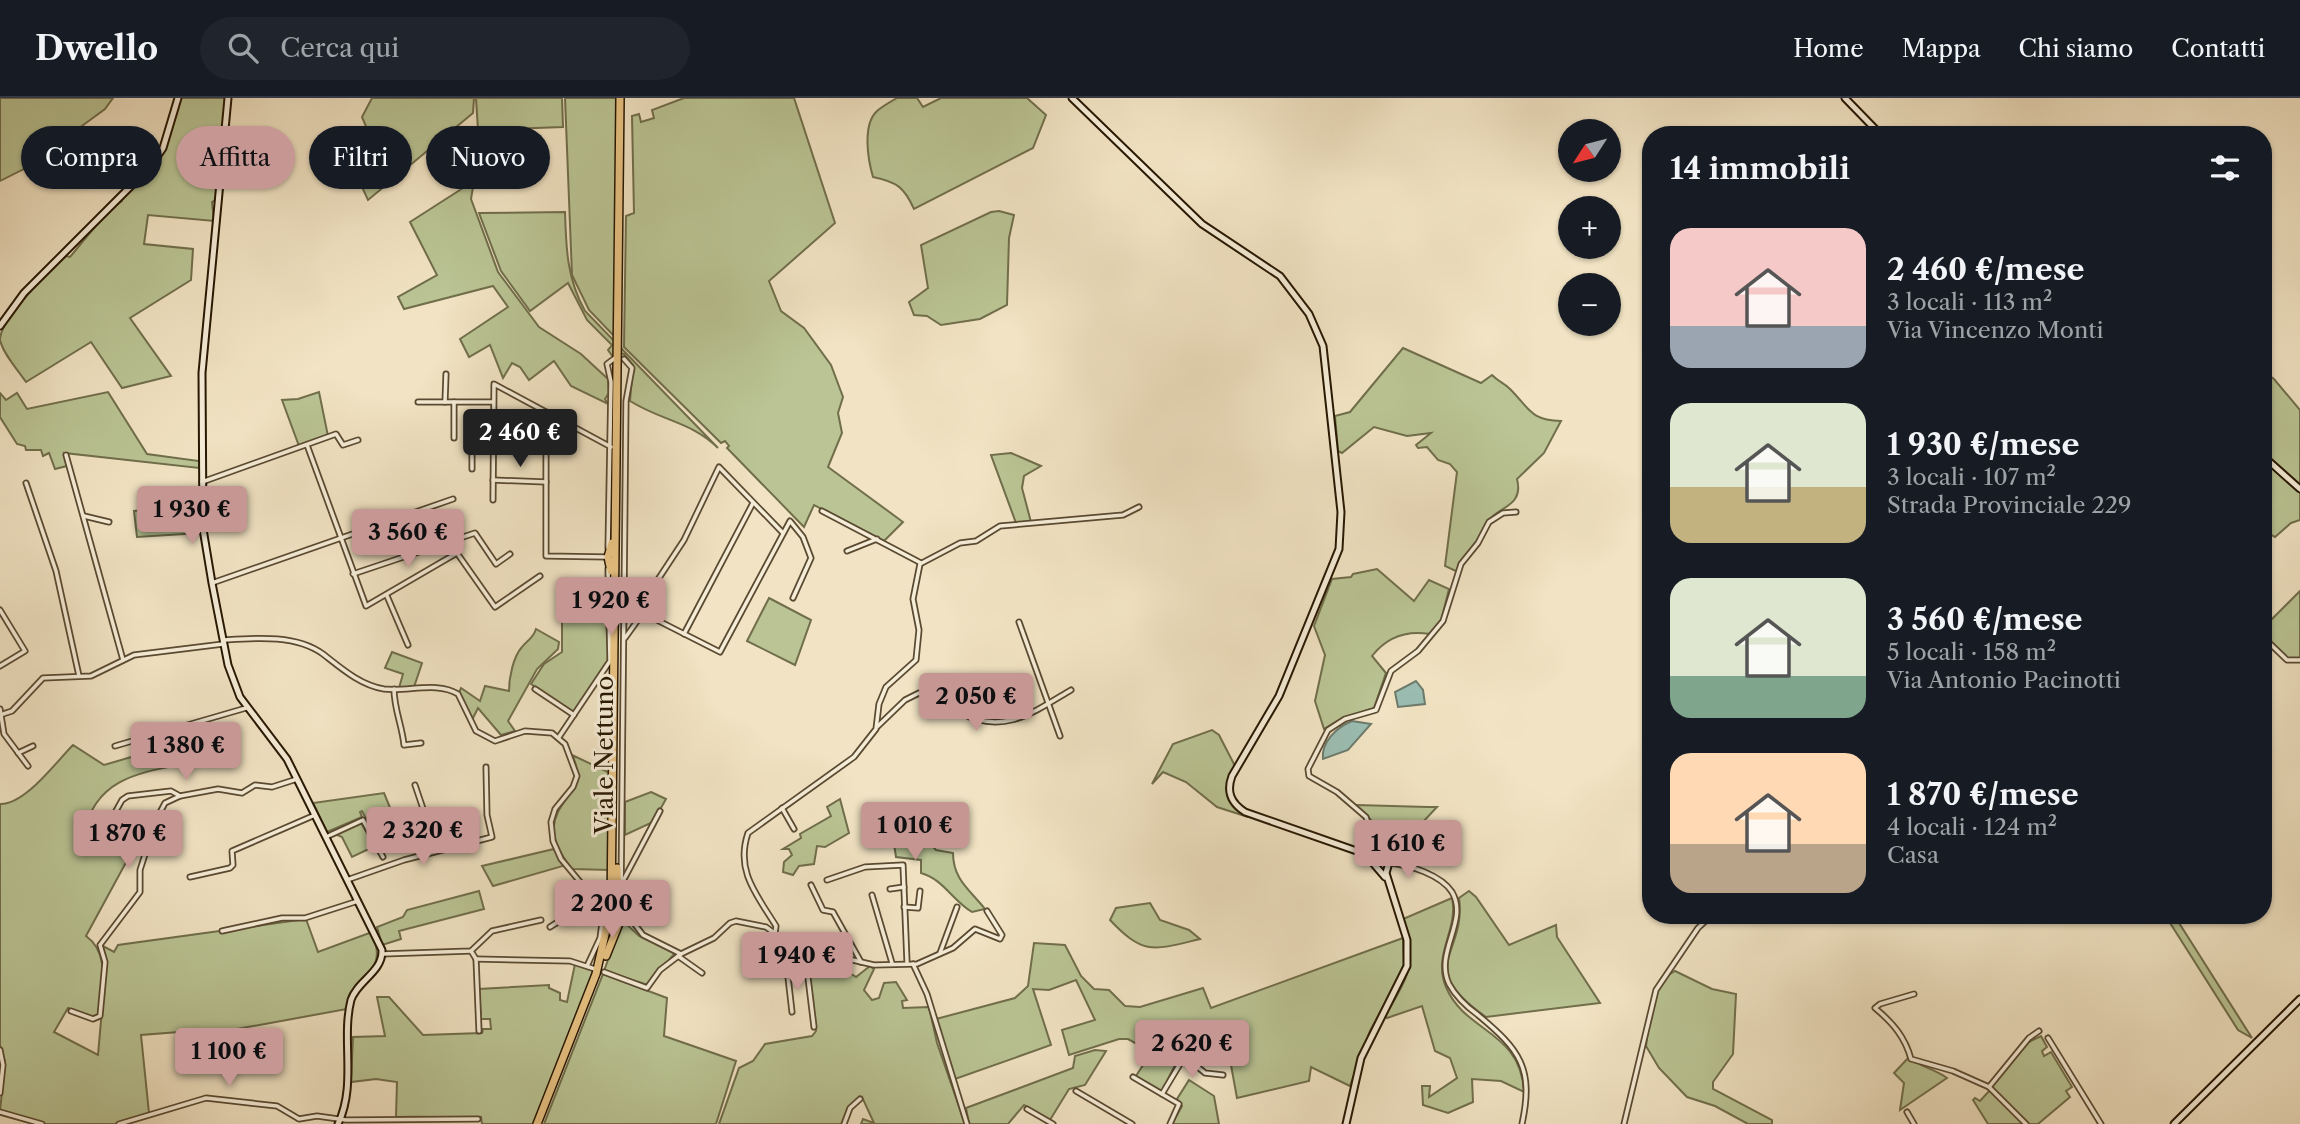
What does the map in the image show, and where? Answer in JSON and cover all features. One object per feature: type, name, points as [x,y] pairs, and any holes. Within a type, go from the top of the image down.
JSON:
[{"type":"main road","points":[[539,1124],[619,911],[617,868],[622,98]]},
{"type":"main road","points":[[539,1124],[606,956],[619,911],[615,618],[620,351]]},
{"type":"main road","points":[[615,618],[608,557],[616,514]]},
{"type":"street","points":[[162,149],[178,98]]},
{"type":"street","points":[[228,98],[203,350],[203,529],[230,671],[246,708],[282,751],[382,954],[376,967],[352,998],[348,1078],[339,1122]]},
{"type":"street","points":[[1072,98],[1202,224],[1280,276],[1309,314],[1320,336],[1326,357],[1341,512],[1339,549],[1279,696],[1232,776],[1229,787],[1232,801],[1245,812],[1364,854],[1388,856],[1388,883]]},
{"type":"street","points":[[1844,98],[1872,126]]},
{"type":"street","points":[[0,326],[24,293],[128,189]]},
{"type":"street","points":[[559,737],[610,661],[608,557],[611,382],[607,364],[620,351]]},
{"type":"street","name":"Viale Nettuno","points":[[587,966],[600,938],[619,911],[622,882],[626,401],[632,368],[620,351]]},
{"type":"street","points":[[445,402],[446,374]]},
{"type":"street","points":[[493,500],[494,384],[611,447]]},
{"type":"street","points":[[418,402],[493,402]]},
{"type":"street","points":[[454,402],[454,438]]},
{"type":"street","points":[[546,412],[546,556],[608,557]]},
{"type":"street","points":[[202,482],[336,434],[343,445],[358,440]]},
{"type":"street","points":[[307,445],[366,606],[457,553]]},
{"type":"street","points":[[472,469],[472,450],[493,450]]},
{"type":"street","points":[[66,455],[123,660]]},
{"type":"street","points":[[2272,464],[2300,489]]},
{"type":"street","points":[[624,640],[654,595],[657,580],[684,540],[719,467],[783,533]]},
{"type":"street","points":[[493,481],[546,482]]},
{"type":"street","points":[[26,483],[56,571],[79,676]]},
{"type":"street","points":[[212,583],[453,499]]},
{"type":"street","points":[[684,634],[753,502]]},
{"type":"street","points":[[921,563],[960,543],[976,541],[1000,526],[1123,515],[1139,507]]},
{"type":"street","points":[[822,511],[921,563]]},
{"type":"street","points":[[1378,866],[1379,856],[1366,817],[1338,792],[1309,776],[1308,769],[1328,730],[1345,719],[1376,710],[1391,671],[1418,651],[1438,630],[1461,564],[1478,543],[1489,522],[1503,513],[1516,512]]},
{"type":"street","points":[[84,516],[109,522]]},
{"type":"street","points":[[643,613],[720,652],[789,522],[792,522],[803,537],[811,558],[793,597]]},
{"type":"street","points":[[438,528],[444,543]]},
{"type":"street","points":[[353,574],[475,533],[496,564],[510,554]]},
{"type":"street","points":[[457,539],[457,553],[495,607],[540,576]]},
{"type":"street","points":[[847,551],[877,539]]},
{"type":"street","points":[[428,540],[430,548]]},
{"type":"street","points":[[877,728],[879,704],[886,687],[916,660],[919,631],[913,599],[921,563]]},
{"type":"street","points":[[387,596],[408,645]]},
{"type":"street","points":[[0,610],[25,651],[0,666]]},
{"type":"street","points":[[1019,622],[1060,736]]},
{"type":"street","points":[[1,715],[12,711],[43,678],[96,674],[123,660],[147,652],[280,638],[322,653],[338,668],[368,683],[394,689],[440,687],[455,691],[476,732],[495,741],[525,731],[552,733],[559,737],[576,767],[578,776],[573,787],[555,809],[551,822],[553,841],[561,859],[581,883],[590,901],[619,911],[637,930],[679,955],[702,973]]},
{"type":"street","points":[[2272,646],[2287,660],[2300,660]]},
{"type":"street","points":[[394,689],[394,708],[403,729],[404,745],[421,744]]},
{"type":"street","points":[[535,689],[575,715]]},
{"type":"street","points":[[775,933],[776,926],[751,890],[743,850],[750,830],[849,762],[905,700],[919,693],[974,720],[1016,721],[1072,690]]},
{"type":"street","points":[[116,746],[246,708]]},
{"type":"street","points":[[0,709],[4,734],[28,766]]},
{"type":"street","points":[[18,753],[33,746]]},
{"type":"street","points":[[347,880],[437,850],[492,837],[486,815],[486,767]]},
{"type":"street","points":[[71,1011],[93,1018],[100,1016],[105,962],[100,945],[140,892],[140,870],[156,820],[165,803],[180,796],[218,789],[242,793],[255,785],[272,788],[297,779]]},
{"type":"street","points":[[415,785],[437,850]]},
{"type":"street","points":[[107,828],[125,797],[170,791],[180,796]]},
{"type":"street","points":[[782,808],[794,829]]},
{"type":"street","points":[[622,882],[660,811]]},
{"type":"street","points":[[232,851],[315,815]]},
{"type":"street","points":[[326,836],[363,820],[383,857]]},
{"type":"street","points":[[191,877],[232,867],[230,845]]},
{"type":"street","points":[[1346,1124],[1361,1058],[1407,966],[1407,940],[1388,883],[1378,866],[1364,854]]},
{"type":"street","points":[[827,880],[865,867],[903,865],[907,962]]},
{"type":"street","points":[[1378,866],[1389,865],[1430,875],[1447,886],[1457,904],[1444,966],[1452,989],[1463,1003],[1502,1035],[1521,1060],[1528,1090],[1522,1124]]},
{"type":"street","points":[[811,885],[823,910],[833,912],[861,962]]},
{"type":"street","points":[[890,889],[904,887]]},
{"type":"street","points":[[904,907],[918,908],[920,891]]},
{"type":"street","points":[[872,895],[892,963]]},
{"type":"street","points":[[222,931],[282,918],[306,919],[358,901]]},
{"type":"street","points":[[550,927],[590,901]]},
{"type":"street","points":[[939,954],[957,907]]},
{"type":"street","points":[[604,972],[647,988],[660,970],[679,955],[714,938],[731,922],[761,924],[784,942],[805,953],[874,965],[913,963],[956,946],[975,929],[1000,939],[1002,935],[987,911]]},
{"type":"street","points":[[382,954],[471,951],[487,933],[541,920]]},
{"type":"street","points":[[1624,1124],[1656,990],[1703,924]]},
{"type":"street","points":[[784,942],[792,1012]]},
{"type":"street","points":[[471,951],[475,959],[479,1031]]},
{"type":"street","points":[[805,953],[814,1027]]},
{"type":"street","points":[[475,959],[570,961],[595,969]]},
{"type":"street","points":[[913,963],[926,993],[967,1124]]},
{"type":"street","points":[[1914,994],[1878,1004],[1875,1008],[1889,1019],[1909,1045],[1911,1059],[1953,1071],[1989,1087],[2026,1124]]},
{"type":"street","points":[[2174,1124],[2300,999]]},
{"type":"street","points":[[1989,1087],[2029,1038],[2039,1031]]},
{"type":"street","points":[[2048,1038],[2101,1124]]},
{"type":"street","points":[[0,1050],[3,1065],[0,1093]]},
{"type":"street","points":[[1162,1094],[1183,1059],[1187,1058],[1205,1073],[1223,1075]]},
{"type":"street","points":[[1133,1077],[1180,1104],[1170,1124]]},
{"type":"street","points":[[1076,1091],[1132,1124]]},
{"type":"street","points":[[119,1124],[206,1098],[277,1106],[299,1119],[317,1116],[339,1122],[415,1118],[478,1119]]},
{"type":"street","points":[[844,1124],[850,1108],[860,1099]]},
{"type":"street","points":[[1027,1109],[1053,1124]]},
{"type":"street","points":[[0,1112],[41,1124]]},
{"type":"street","points":[[1907,1112],[1914,1124]]},
{"type":"street","points":[[415,1118],[416,1124]]},
{"type":"green space","points":[[0,98],[113,98],[105,109],[82,126],[21,126],[21,170],[0,181]]},
{"type":"green space","points":[[180,98],[226,98],[223,126],[176,126],[176,189],[217,189],[216,200],[212,202],[214,221],[148,215],[144,244],[193,249],[191,280],[130,318],[171,376],[122,388],[91,342],[26,382],[7,356],[0,340],[8,320],[38,283],[66,256],[70,257],[108,211],[122,201],[122,197],[131,189],[162,189],[162,148]]},
{"type":"green space","points":[[372,98],[474,98],[473,113],[457,126],[426,126],[426,152],[412,164],[412,126],[366,126],[362,117]]},
{"type":"green space","points":[[476,98],[562,98],[563,127],[478,126]]},
{"type":"green space","points":[[565,98],[618,98],[615,337],[589,310],[572,275]]},
{"type":"green space","points":[[684,98],[794,98],[835,223],[769,281],[781,311],[804,328],[831,365],[843,397],[838,413],[842,433],[828,467],[903,522],[884,541],[814,505],[804,527],[727,448],[729,446],[725,441],[721,443],[624,347],[626,216],[634,213],[632,116],[639,114],[641,122],[654,118],[652,110]]},
{"type":"green space","points":[[897,98],[917,98],[923,107],[941,98],[1027,98],[1046,115],[1033,148],[914,209],[907,195],[899,187],[873,177],[869,161],[868,134],[872,117],[879,109]]},
{"type":"green space","points":[[363,189],[381,189],[368,200]]},
{"type":"green space","points":[[462,189],[473,189],[471,199],[498,272],[539,327],[581,354],[608,379],[609,393],[605,399],[608,404],[571,386],[554,361],[529,380],[520,367],[512,363],[503,378],[490,345],[469,357],[460,339],[508,307],[493,286],[404,309],[398,297],[437,275],[410,222]]},
{"type":"green space","points":[[565,212],[571,275],[585,311],[718,448],[698,432],[630,401],[633,365],[624,354],[615,353],[613,357],[608,350],[612,345],[587,320],[568,283],[530,311],[501,271],[479,213]]},
{"type":"green space","points":[[991,212],[1014,215],[1009,238],[1007,305],[980,319],[941,325],[927,316],[914,315],[909,302],[928,288],[921,245]]},
{"type":"green space","points":[[1403,348],[1481,383],[1492,375],[1537,416],[1561,421],[1544,453],[1517,479],[1517,495],[1514,500],[1486,523],[1458,572],[1445,566],[1457,472],[1450,464],[1438,460],[1427,447],[1418,448],[1416,445],[1431,433],[1407,436],[1374,427],[1342,453],[1338,451],[1335,416],[1350,412]]},
{"type":"green space","points":[[2272,378],[2300,410],[2300,487],[2272,461]]},
{"type":"green space","points":[[108,392],[147,454],[199,461],[199,468],[64,453],[67,466],[55,469],[49,453],[43,456],[41,450],[26,450],[25,446],[17,444],[0,417],[0,393],[6,400],[17,393],[27,409]]},
{"type":"green space","points":[[319,392],[328,436],[299,446],[282,400],[298,399]]},
{"type":"green space","points":[[1011,453],[1041,466],[1024,476],[1022,488],[1031,522],[1016,523],[991,455]]},
{"type":"green space","points":[[2272,466],[2300,492],[2300,520],[2291,523],[2275,537],[2272,535]]},
{"type":"green space","points":[[200,506],[197,521],[200,533],[137,537],[134,511]]},
{"type":"green space","points":[[1377,569],[1414,601],[1429,580],[1449,589],[1441,621],[1430,634],[1405,634],[1384,644],[1372,656],[1386,673],[1374,708],[1341,719],[1324,729],[1315,701],[1325,655],[1314,626],[1332,579],[1351,577],[1353,574]]},
{"type":"green space","points":[[2300,591],[2300,659],[2288,659],[2272,644],[2272,619]]},
{"type":"green space","points":[[769,598],[811,620],[795,665],[747,641]]},
{"type":"green space","points":[[562,620],[606,620],[609,660],[575,713],[531,684],[544,664],[562,652]]},
{"type":"green space","points":[[536,629],[559,642],[558,649],[537,669],[508,721],[515,731],[501,735],[478,708],[471,722],[459,693],[461,688],[480,701],[485,686],[509,691],[516,656]]},
{"type":"green space","points":[[392,652],[422,663],[414,687],[399,688],[403,674],[385,668]]},
{"type":"green space","points":[[1212,730],[1219,735],[1235,766],[1228,780],[1229,800],[1248,817],[1217,807],[1186,782],[1163,772],[1152,784],[1173,744]]},
{"type":"green space","points":[[196,738],[203,760],[129,778],[101,797],[91,813],[84,833],[96,841],[108,832],[136,844],[86,936],[94,943],[102,961],[99,1014],[94,1017],[68,1008],[54,1032],[98,1055],[106,964],[101,945],[114,952],[118,945],[306,919],[318,952],[372,932],[377,958],[374,967],[356,987],[347,1009],[215,1033],[205,1030],[141,1035],[149,1113],[116,1124],[45,1124],[0,1111],[5,1062],[0,1045],[0,804],[20,798],[30,790],[73,745],[104,765]]},
{"type":"green space","points":[[572,755],[610,773],[610,870],[572,869],[558,848],[554,831],[556,817],[575,783],[577,770]]},
{"type":"green space","points":[[651,792],[666,799],[653,822],[625,835],[625,802]]},
{"type":"green space","points":[[384,793],[402,837],[381,847],[362,811],[362,817],[327,832],[313,803]]},
{"type":"green space","points":[[840,799],[849,833],[825,847],[817,846],[814,864],[799,866],[793,875],[783,872],[784,862],[792,855],[789,849],[783,849],[801,838],[800,834],[831,816],[827,807]]},
{"type":"green space","points":[[1356,805],[1437,807],[1393,854],[1380,847],[1373,822]]},
{"type":"green space","points":[[925,810],[926,839],[936,850],[953,853],[959,877],[985,909],[972,912],[965,907],[936,880],[921,873],[921,860],[896,857],[890,817]]},
{"type":"green space","points":[[361,823],[375,846],[352,857],[342,837],[335,834]]},
{"type":"green space","points":[[554,849],[563,866],[493,886],[482,866]]},
{"type":"green space","points":[[479,891],[484,909],[399,931],[401,939],[382,945],[377,927],[403,917],[407,910]]},
{"type":"green space","points":[[1469,891],[1509,945],[1556,925],[1557,937],[1600,1003],[1486,1017],[1464,1000],[1452,985],[1447,972],[1459,917],[1459,898]]},
{"type":"green space","points":[[1452,898],[1452,920],[1442,964],[1446,987],[1466,1014],[1503,1044],[1513,1056],[1521,1072],[1524,1092],[1501,1081],[1472,1079],[1473,1102],[1448,1113],[1423,1105],[1422,1086],[1430,1086],[1429,1097],[1457,1078],[1450,1058],[1435,1051],[1422,1006],[1387,1018],[1385,1016],[1405,980],[1410,959],[1403,919]]},
{"type":"green space","points":[[1150,903],[1160,920],[1189,930],[1200,939],[1171,946],[1150,947],[1132,940],[1110,920],[1116,908]]},
{"type":"green space","points":[[622,920],[639,936],[675,953],[648,985],[604,971]]},
{"type":"green space","points":[[2171,924],[2180,924],[2252,1038],[2238,1030]]},
{"type":"green space","points":[[1403,938],[1404,968],[1370,1031],[1350,1086],[1311,1067],[1309,1081],[1237,1098],[1229,1054],[1211,1056],[1206,1048],[1180,1055],[1162,1091],[1136,1076],[1149,1056],[1148,1050],[1128,1039],[1119,1039],[1069,1055],[1062,1030],[1095,1020],[1076,980],[1049,990],[1033,989],[1051,1045],[955,1079],[936,1019],[1015,998],[1028,986],[1034,943],[1065,945],[1081,976],[1094,989],[1109,990],[1125,1006],[1140,1007],[1203,988],[1211,1008]]},
{"type":"green space","points":[[806,956],[816,966],[841,967],[856,977],[870,966],[874,969],[864,990],[872,1000],[879,998],[884,983],[896,982],[907,1000],[902,1001],[903,1008],[929,1007],[937,1043],[965,1124],[861,1124],[863,1119],[874,1123],[862,1097],[849,1107],[842,1124],[719,1124],[739,1068],[753,1061],[765,1044],[812,1036],[816,1031]]},
{"type":"green space","points":[[575,964],[594,971],[533,1124],[482,1124],[481,1117],[396,1117],[397,1082],[376,1079],[351,1082],[353,1037],[385,1036],[377,997],[389,997],[423,1035],[482,1033],[483,1029],[491,1029],[490,1019],[481,1019],[479,989],[549,985],[549,988],[560,993],[560,1000],[567,1002]]},
{"type":"green space","points":[[1675,971],[1712,989],[1736,994],[1733,1054],[1713,1082],[1713,1089],[1772,1120],[1772,1124],[1748,1124],[1715,1106],[1687,1097],[1659,1068],[1646,1046],[1649,1020],[1658,990],[1665,977]]},
{"type":"green space","points":[[603,974],[667,998],[664,1036],[736,1061],[716,1124],[544,1124]]},
{"type":"green space","points":[[2041,1036],[2047,1047],[2042,1051],[2044,1056],[2051,1052],[2072,1087],[2066,1091],[2070,1097],[2038,1124],[2029,1124],[1991,1087],[2027,1043]]},
{"type":"green space","points":[[1095,1050],[1106,1051],[1085,1085],[1069,1089],[1050,1120],[1024,1105],[1008,1124],[969,1124],[966,1108],[1073,1068],[1075,1056]]},
{"type":"green space","points":[[1909,1057],[1947,1078],[1900,1110],[1904,1083],[1894,1073]]},
{"type":"green space","points":[[1189,1080],[1214,1096],[1219,1124],[1172,1124],[1182,1106],[1177,1099]]},
{"type":"green space","points":[[1990,1090],[2025,1124],[1988,1124],[1973,1100],[1975,1098],[1980,1101]]},
{"type":"water","points":[[1416,681],[1423,690],[1425,704],[1398,707],[1395,692]]},
{"type":"water","points":[[1352,721],[1371,724],[1348,750],[1323,759],[1327,741],[1341,727]]}]
